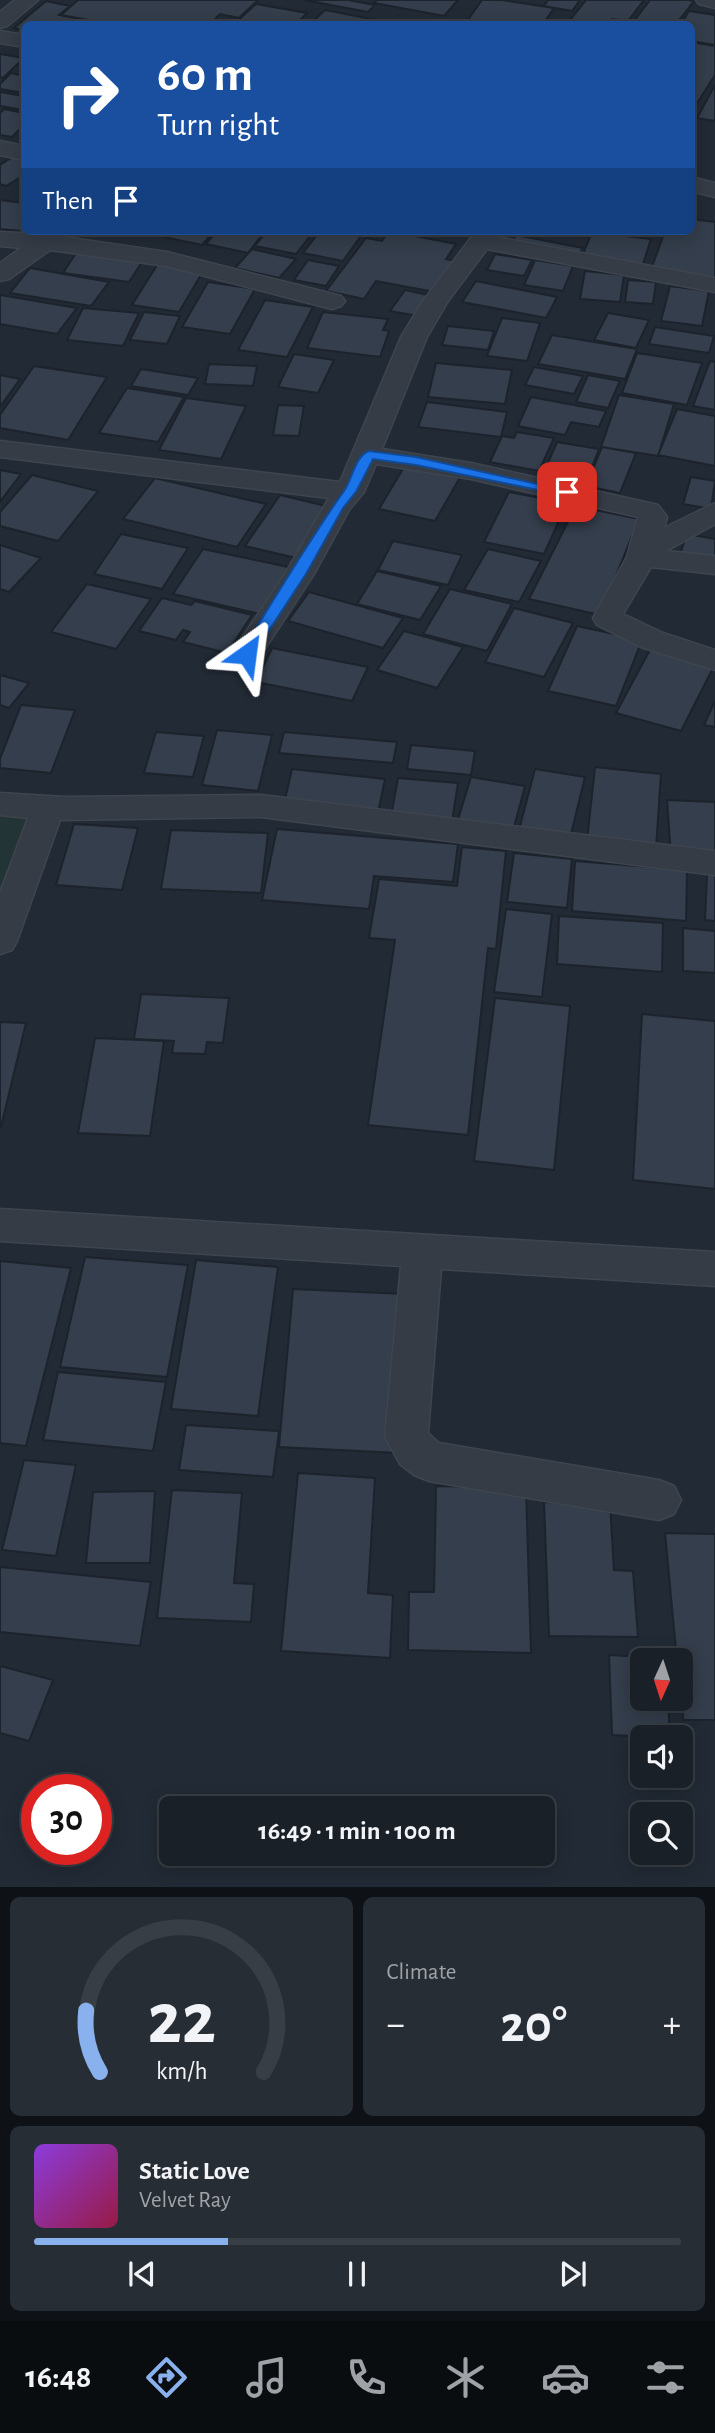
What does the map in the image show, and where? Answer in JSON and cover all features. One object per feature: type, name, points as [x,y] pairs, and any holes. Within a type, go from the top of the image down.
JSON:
[{"type":"street","points":[[0,22],[28,0]]},
{"type":"street","points":[[706,0],[715,2]]},
{"type":"street","points":[[0,37],[21,40]]},
{"type":"street","points":[[0,148],[21,152]]},
{"type":"street","points":[[695,185],[715,190]]},
{"type":"street","points":[[247,654],[299,574],[337,506],[350,492],[369,455],[414,337],[461,265],[484,236],[715,285]]},
{"type":"street","points":[[0,274],[52,237]]},
{"type":"street","points":[[0,239],[52,237],[167,259],[332,301]]},
{"type":"street","points":[[0,449],[350,492]]},
{"type":"street","points":[[369,455],[471,471],[652,512],[643,554],[607,614],[608,618],[652,640],[715,660]]},
{"type":"street","points":[[643,554],[715,512]]},
{"type":"street","points":[[643,554],[715,565]]},
{"type":"street","points":[[0,804],[47,810],[207,804],[261,806],[715,863]]},
{"type":"street","points":[[0,941],[47,810]]},
{"type":"street","points":[[0,1225],[715,1269]]},
{"type":"street","points":[[422,1253],[406,1437],[415,1450],[429,1461],[659,1500]]},
{"type":"shaded area","points":[[0,795],[53,805],[0,925]]},
{"type":"building","points":[[78,0],[258,0],[239,18],[220,14],[213,21],[94,21],[61,15]]},
{"type":"building","points":[[304,0],[348,0],[375,5],[368,12]]},
{"type":"building","points":[[377,0],[458,0],[444,16],[374,3]]},
{"type":"building","points":[[482,0],[502,0],[554,8],[545,21],[467,21]]},
{"type":"building","points":[[548,0],[580,0],[572,11],[544,6]]},
{"type":"building","points":[[586,0],[644,0],[628,21],[569,21]]},
{"type":"building","points":[[650,0],[694,1],[678,21],[634,21]]},
{"type":"building","points":[[46,1],[70,6],[59,15],[85,20],[84,21],[22,21]]},
{"type":"building","points":[[256,4],[307,13],[299,21],[237,21]]},
{"type":"building","points":[[325,10],[376,20],[375,21],[313,21]]},
{"type":"building","points":[[689,11],[715,15],[715,45],[695,42],[695,21],[683,21]]},
{"type":"building","points":[[695,43],[715,46],[715,75],[695,106]]},
{"type":"building","points":[[0,54],[21,58],[21,61],[3,78],[0,77]]},
{"type":"building","points":[[11,73],[21,75],[21,92],[0,89],[0,84]]},
{"type":"building","points":[[715,85],[715,121],[697,118]]},
{"type":"building","points":[[0,92],[21,96],[21,110],[0,106]]},
{"type":"building","points":[[4,109],[21,112],[21,128],[12,137],[0,135],[0,113]]},
{"type":"building","points":[[14,156],[21,159],[21,177],[6,186],[0,184],[0,165]]},
{"type":"building","points":[[0,200],[21,203],[21,231],[0,229]]},
{"type":"building","points":[[695,220],[715,222],[715,281],[650,272],[664,235],[695,235]]},
{"type":"building","points":[[165,235],[211,235],[202,245],[163,237]]},
{"type":"building","points":[[214,235],[262,235],[248,253],[206,244]]},
{"type":"building","points":[[264,235],[311,235],[296,254],[255,246]]},
{"type":"building","points":[[317,235],[362,235],[343,261],[303,253]]},
{"type":"building","points":[[386,235],[410,235],[456,244],[446,259],[461,262],[440,293],[376,281],[364,299],[326,291],[366,238],[382,241]]},
{"type":"building","points":[[516,235],[583,248],[578,255],[511,243]]},
{"type":"building","points":[[591,235],[651,239],[642,267],[581,259]]},
{"type":"building","points":[[252,249],[296,259],[279,278],[235,268]]},
{"type":"building","points":[[76,253],[142,262],[129,282],[63,273]]},
{"type":"building","points":[[495,254],[532,260],[524,276],[487,270]]},
{"type":"building","points":[[308,260],[339,266],[326,286],[294,280]]},
{"type":"building","points":[[535,260],[573,266],[563,291],[524,285]]},
{"type":"building","points":[[159,262],[205,268],[179,312],[132,305]]},
{"type":"building","points":[[30,268],[109,282],[91,306],[10,293]]},
{"type":"building","points":[[585,271],[624,275],[620,302],[580,299]]},
{"type":"building","points":[[628,280],[656,282],[653,304],[625,302]]},
{"type":"building","points":[[476,281],[557,297],[546,318],[462,302]]},
{"type":"building","points":[[208,282],[255,289],[230,334],[182,327]]},
{"type":"building","points":[[670,286],[709,291],[702,326],[661,321]]},
{"type":"building","points":[[405,290],[437,297],[423,317],[390,311]]},
{"type":"building","points":[[0,295],[77,308],[57,334],[0,324]]},
{"type":"building","points":[[265,300],[313,307],[287,357],[238,350]]},
{"type":"building","points":[[83,308],[139,313],[123,346],[67,340]]},
{"type":"building","points":[[144,312],[180,316],[167,344],[130,340]]},
{"type":"building","points":[[323,312],[388,319],[383,330],[389,331],[380,357],[307,348]]},
{"type":"building","points":[[608,313],[649,320],[636,348],[594,340]]},
{"type":"building","points":[[502,318],[540,323],[527,361],[487,356]]},
{"type":"building","points":[[448,326],[494,331],[488,350],[442,345]]},
{"type":"building","points":[[655,327],[714,336],[709,353],[649,344]]},
{"type":"building","points":[[552,335],[637,349],[625,379],[538,364]]},
{"type":"building","points":[[637,353],[702,363],[687,405],[622,393]]},
{"type":"building","points":[[294,354],[334,360],[318,393],[278,387]]},
{"type":"building","points":[[710,361],[715,362],[715,410],[693,406]]},
{"type":"building","points":[[436,363],[512,370],[505,404],[428,397]]},
{"type":"building","points":[[209,364],[257,366],[253,386],[205,384]]},
{"type":"building","points":[[34,366],[107,377],[68,440],[0,428],[0,415]]},
{"type":"building","points":[[534,367],[583,376],[574,394],[525,385]]},
{"type":"building","points":[[141,369],[198,378],[188,395],[131,386]]},
{"type":"building","points":[[0,375],[20,379],[0,407]]},
{"type":"building","points":[[588,375],[620,381],[608,408],[576,402]]},
{"type":"building","points":[[127,388],[184,397],[158,442],[99,433]]},
{"type":"building","points":[[619,395],[674,404],[658,456],[601,447]]},
{"type":"building","points":[[531,397],[606,411],[599,427],[571,422],[565,435],[518,426]]},
{"type":"building","points":[[186,398],[246,406],[221,459],[159,450]]},
{"type":"building","points":[[427,402],[507,412],[501,437],[418,427]]},
{"type":"building","points":[[278,405],[304,406],[299,436],[273,435]]},
{"type":"building","points":[[677,409],[715,416],[715,466],[658,455]]},
{"type":"building","points":[[517,432],[554,438],[539,471],[490,462],[502,436],[514,438]]},
{"type":"building","points":[[557,442],[599,449],[586,482],[543,474]]},
{"type":"building","points":[[602,447],[636,453],[620,493],[586,486]]},
{"type":"building","points":[[407,462],[462,474],[435,521],[379,509]]},
{"type":"building","points":[[0,470],[21,474],[0,502]]},
{"type":"building","points":[[32,475],[98,491],[58,541],[0,526],[0,512]]},
{"type":"building","points":[[691,477],[715,481],[711,509],[683,504]]},
{"type":"building","points":[[155,478],[266,504],[237,547],[123,519]]},
{"type":"building","points":[[509,492],[567,503],[544,554],[484,542]]},
{"type":"building","points":[[280,495],[330,507],[296,558],[245,546]]},
{"type":"building","points":[[576,506],[639,519],[600,615],[529,599]]},
{"type":"building","points":[[121,534],[188,548],[162,589],[94,574]]},
{"type":"building","points":[[687,534],[715,539],[715,560],[680,554]]},
{"type":"building","points":[[393,541],[462,555],[448,585],[378,570]]},
{"type":"building","points":[[0,545],[41,558],[9,592],[0,589]]},
{"type":"building","points":[[203,549],[293,568],[265,615],[173,594]]},
{"type":"building","points":[[488,549],[541,561],[519,602],[464,590]]},
{"type":"building","points":[[377,571],[441,586],[420,620],[357,604]]},
{"type":"building","points":[[87,584],[151,599],[116,649],[51,632]]},
{"type":"building","points":[[450,589],[512,604],[487,651],[423,634]]},
{"type":"building","points":[[309,592],[403,618],[383,648],[288,621]]},
{"type":"building","points":[[162,598],[191,605],[195,601],[252,615],[227,653],[183,642],[190,632],[183,630],[176,640],[139,631]]},
{"type":"building","points":[[514,608],[573,623],[544,677],[485,662]]},
{"type":"building","points":[[577,626],[642,640],[616,706],[548,691]]},
{"type":"building","points":[[404,631],[463,647],[437,688],[377,670]]},
{"type":"building","points":[[652,646],[715,664],[681,731],[616,713]]},
{"type":"building","points":[[272,648],[368,667],[352,701],[256,682]]},
{"type":"building","points":[[0,675],[29,683],[9,708],[0,705]]},
{"type":"building","points":[[715,701],[715,727],[704,725]]},
{"type":"building","points":[[21,705],[75,710],[51,773],[0,768],[0,759]]},
{"type":"building","points":[[217,730],[272,735],[258,791],[202,785]]},
{"type":"building","points":[[156,732],[204,736],[193,777],[144,773]]},
{"type":"building","points":[[284,732],[397,742],[393,763],[279,753]]},
{"type":"building","points":[[411,745],[475,751],[471,775],[407,769]]},
{"type":"building","points":[[595,767],[661,774],[656,848],[587,841]]},
{"type":"building","points":[[292,769],[385,779],[378,813],[284,804]]},
{"type":"building","points":[[535,769],[585,777],[570,838],[519,830]]},
{"type":"building","points":[[471,777],[525,786],[512,835],[456,826]]},
{"type":"building","points":[[398,778],[458,783],[452,822],[391,816]]},
{"type":"building","points":[[667,800],[715,802],[715,858],[671,856]]},
{"type":"building","points":[[74,824],[138,828],[122,890],[56,885]]},
{"type":"building","points":[[277,829],[458,844],[453,882],[374,876],[369,909],[262,900]]},
{"type":"building","points":[[171,830],[268,833],[261,893],[161,889]]},
{"type":"building","points":[[462,847],[506,851],[496,949],[488,948],[468,1135],[368,1125],[395,940],[369,938],[379,879],[457,886]]},
{"type":"building","points":[[514,853],[572,859],[567,908],[507,902]]},
{"type":"building","points":[[575,861],[687,870],[686,921],[572,911]]},
{"type":"building","points":[[707,874],[715,874],[715,921],[705,920]]},
{"type":"building","points":[[506,909],[552,914],[542,997],[494,992]]},
{"type":"building","points":[[559,916],[663,923],[662,972],[557,964]]},
{"type":"building","points":[[683,928],[715,931],[715,973],[683,971]]},
{"type":"building","points":[[141,994],[229,998],[223,1043],[207,1042],[205,1054],[172,1053],[174,1041],[134,1039]]},
{"type":"building","points":[[495,998],[570,1006],[554,1170],[474,1161]]},
{"type":"building","points":[[642,1014],[715,1021],[715,1189],[633,1180]]},
{"type":"building","points":[[0,1022],[26,1023],[1,1127],[0,1127]]},
{"type":"building","points":[[95,1038],[164,1041],[150,1136],[78,1133]]},
{"type":"building","points":[[85,1257],[188,1265],[167,1377],[60,1367]]},
{"type":"building","points":[[196,1260],[278,1267],[258,1416],[171,1409]]},
{"type":"building","points":[[0,1261],[71,1268],[26,1446],[0,1443]]},
{"type":"building","points":[[293,1289],[405,1294],[399,1453],[279,1447]]},
{"type":"building","points":[[58,1372],[166,1382],[153,1451],[43,1440]]},
{"type":"building","points":[[186,1425],[279,1431],[273,1477],[179,1470]]},
{"type":"building","points":[[24,1460],[76,1465],[56,1556],[2,1550]]},
{"type":"building","points":[[298,1473],[375,1478],[368,1593],[393,1595],[390,1658],[281,1651]]},
{"type":"building","points":[[436,1486],[526,1488],[531,1653],[408,1650],[409,1592],[434,1592]]},
{"type":"building","points":[[172,1490],[242,1493],[234,1583],[254,1584],[251,1622],[157,1618]]},
{"type":"building","points":[[155,1491],[150,1563],[86,1563],[93,1492]]},
{"type":"building","points":[[544,1502],[610,1503],[614,1570],[633,1571],[638,1637],[549,1636]]},
{"type":"building","points":[[665,1533],[715,1534],[715,1720],[683,1720],[683,1712],[693,1712],[693,1648],[676,1648]]},
{"type":"building","points":[[0,1567],[151,1582],[140,1646],[0,1632]]},
{"type":"building","points":[[609,1655],[630,1656],[630,1712],[669,1712],[669,1725],[630,1725],[630,1736],[612,1735]]},
{"type":"building","points":[[0,1666],[53,1680],[29,1741],[0,1733]]},
{"type":"route","points":[[247,654],[299,574],[337,506],[350,492],[369,455],[471,471],[567,492]]}]
